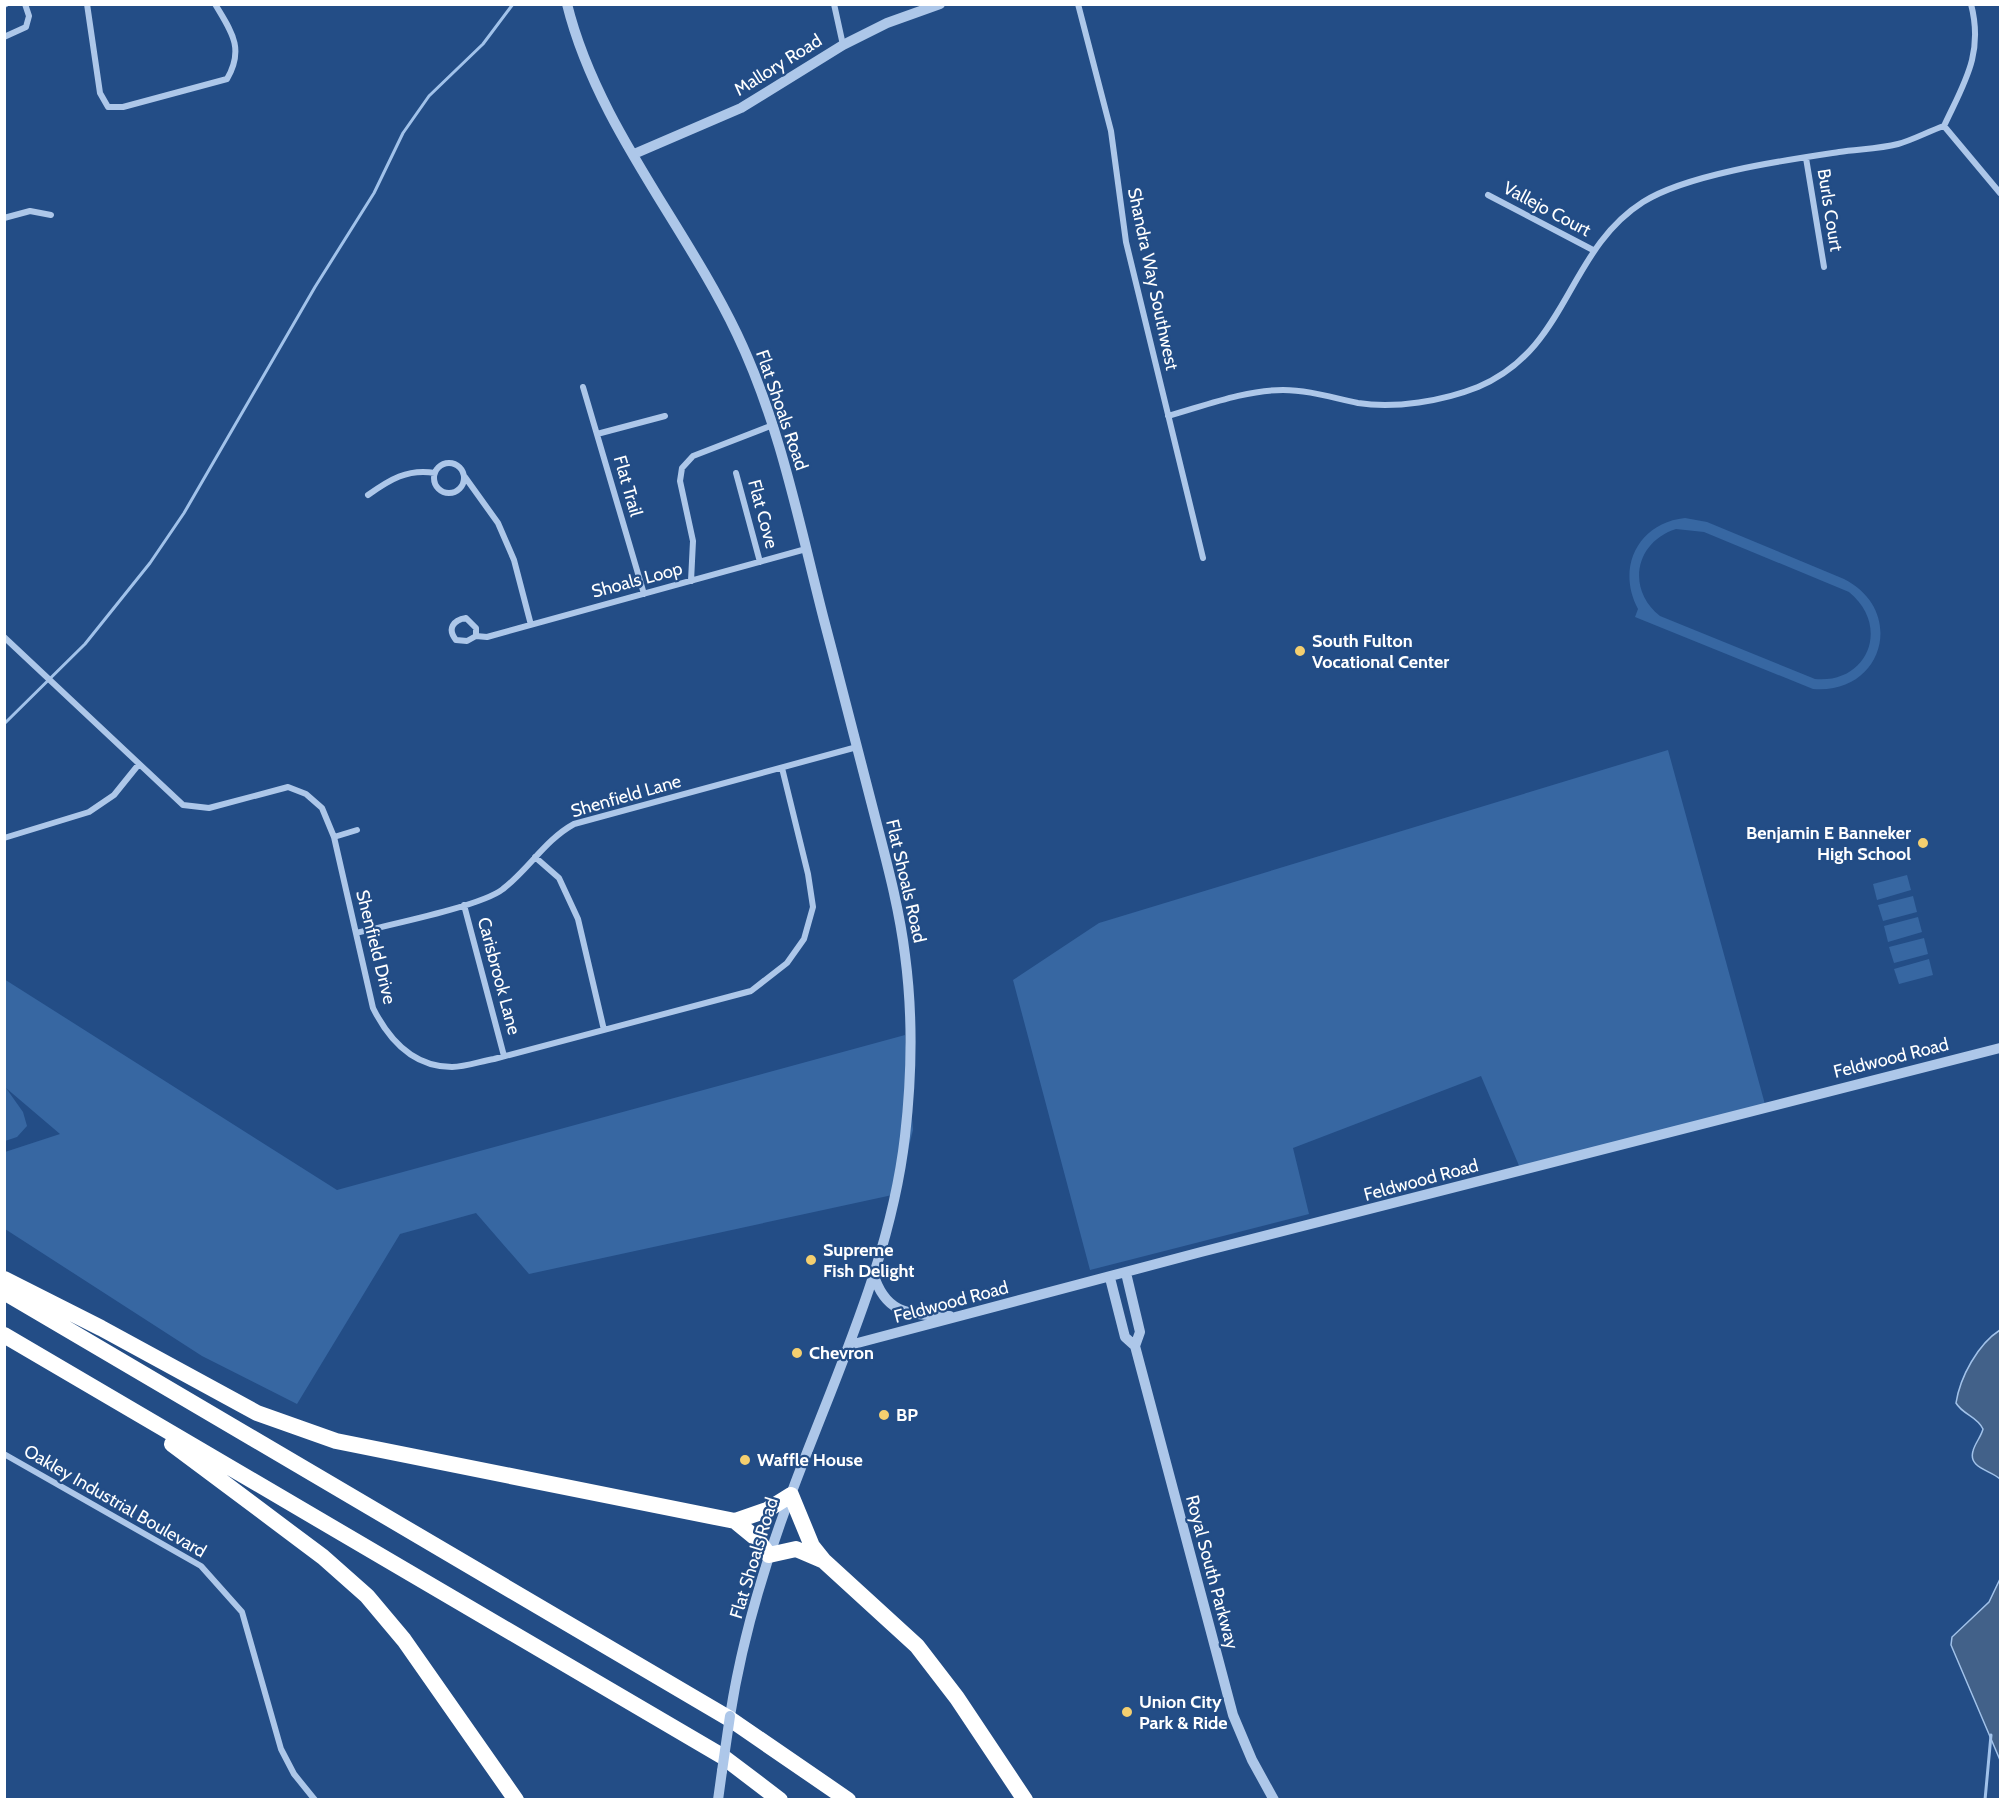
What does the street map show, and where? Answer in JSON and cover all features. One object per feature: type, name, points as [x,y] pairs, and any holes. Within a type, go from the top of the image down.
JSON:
[{"type":"highway","points":[[4,1279],[101,1328],[257,1413],[336,1441],[735,1521],[757,1539],[769,1555],[796,1549],[824,1561]]},
{"type":"highway","points":[[4,1292],[730,1719],[848,1800]]},
{"type":"highway","points":[[4,1335],[722,1756],[780,1800]]},
{"type":"highway","points":[[109,1397],[323,1557],[367,1596],[404,1640],[516,1800]]},
{"type":"highway","points":[[735,1521],[767,1510],[790,1495],[812,1546],[824,1561],[917,1646],[1025,1800]]},
{"type":"street","points":[[4,37],[26,27],[29,16],[25,4]]},
{"type":"street","points":[[87,4],[100,93],[108,107],[116,107],[227,79],[234,66],[236,49],[234,35],[215,4]]},
{"type":"street","name":"Flat Shoals Road","points":[[567,4],[575,36],[596,87],[729,316],[749,358],[773,425],[897,901],[909,985],[911,1047],[903,1152],[888,1221],[850,1345],[790,1495],[769,1555],[736,1680],[718,1800]]},
{"type":"street","points":[[834,4],[843,45]]},
{"type":"street","name":"Mallory Road","points":[[634,154],[741,108],[843,45],[887,23],[940,4]]},
{"type":"street","name":"Shandra Way Southwest","points":[[1078,4],[1111,131],[1126,242],[1203,558]]},
{"type":"street","points":[[1168,416],[1279,389],[1305,390],[1360,403],[1385,405],[1447,396],[1476,388],[1510,369],[1539,343],[1555,320],[1593,250],[1625,215],[1668,189],[1699,179],[1806,158],[1898,144],[1944,126],[1969,74],[1975,51],[1975,24],[1971,4]]},
{"type":"street","points":[[1944,126],[2001,193]]},
{"type":"street","name":"Burls Court","points":[[1806,158],[1824,267]]},
{"type":"street","name":"Vallejo Court","points":[[1488,195],[1593,250]]},
{"type":"street","points":[[4,218],[30,211],[51,215]]},
{"type":"street","name":"Flat Trail","points":[[583,387],[644,594]]},
{"type":"street","points":[[597,434],[665,416]]},
{"type":"street","points":[[691,581],[693,541],[681,481],[682,468],[693,456],[773,425]]},
{"type":"street","points":[[465,477],[462,487],[449,494],[437,487],[435,473],[441,465],[451,463],[460,468],[498,523],[514,560],[531,625]]},
{"type":"street","points":[[368,495],[390,480],[414,471],[435,473]]},
{"type":"street","name":"Flat Cove","points":[[736,473],[760,562]]},
{"type":"street","name":"Shoals Loop","points":[[476,636],[487,637],[806,549]]},
{"type":"street","name":"Shoals Loop","points":[[466,618],[476,628],[476,636],[473,640],[460,641],[451,634],[451,627],[456,621],[466,618]]},
{"type":"street","name":"Shenfield Drive","points":[[4,637],[183,805],[209,808],[288,787],[306,795],[322,808],[334,837],[373,1008],[384,1030],[396,1044],[422,1061],[452,1067],[504,1056],[752,991],[787,963],[804,939],[813,907],[808,874],[782,768]]},
{"type":"street","name":"Shenfield Lane","points":[[356,933],[464,904],[502,891],[555,834],[574,824],[857,747]]},
{"type":"street","points":[[4,838],[89,812],[102,805],[139,764]]},
{"type":"street","points":[[334,837],[357,830]]},
{"type":"street","points":[[535,857],[559,878],[578,919],[604,1030]]},
{"type":"street","name":"Carisbrook Lane","points":[[464,904],[504,1056]]},
{"type":"street","name":"Feldwood Road","points":[[850,1345],[2001,1048]]},
{"type":"street","points":[[873,1272],[878,1290],[889,1304],[911,1314],[959,1317]]},
{"type":"street","name":"Royal South Parkway","points":[[1126,1273],[1140,1332],[1136,1346],[1233,1715],[1251,1760],[1274,1800]]},
{"type":"street","name":"Royal South Parkway","points":[[1110,1278],[1125,1337],[1136,1346]]},
{"type":"street","name":"Oakley Industrial Boulevard","points":[[4,1454],[201,1566],[242,1612],[281,1749],[294,1774],[315,1800]]},
{"type":"shaded area","points":[[1685,518],[1707,522],[1844,579],[1864,593],[1876,611],[1880,629],[1878,648],[1870,665],[1856,679],[1837,687],[1813,689],[1635,617],[1638,609],[1629,578],[1636,550],[1644,538],[1669,522]],"holes":[[[1676,529],[1704,532],[1849,592],[1862,606],[1869,621],[1871,636],[1868,650],[1860,663],[1849,672],[1833,678],[1815,679],[1660,616],[1649,605],[1642,593],[1639,580],[1644,555],[1651,544],[1662,535]]]},
{"type":"shaded area","points":[[1668,750],[1766,1108],[1520,1168],[1481,1076],[1293,1148],[1309,1214],[1090,1270],[1013,980],[1099,923]]},
{"type":"shaded area","points":[[1907,875],[1911,890],[1877,900],[1873,884]]},
{"type":"shaded area","points":[[1913,896],[1917,912],[1883,921],[1878,905]]},
{"type":"shaded area","points":[[1918,917],[1922,932],[1888,942],[1884,926]]},
{"type":"shaded area","points":[[1924,938],[1928,954],[1894,963],[1889,947]]},
{"type":"shaded area","points":[[1929,959],[1933,975],[1899,984],[1894,969]]},
{"type":"shaded area","points":[[4,979],[337,1190],[905,1035],[913,1130],[897,1194],[529,1274],[476,1213],[400,1234],[297,1404],[202,1356],[5,1229],[5,1152],[60,1134],[6,1088],[23,1112],[27,1126],[17,1137],[5,1141]]},
{"type":"shaded area","points":[[2000,1330],[2000,1479],[1974,1461],[1973,1451],[1983,1429],[1956,1403],[1961,1383],[1977,1352]]},
{"type":"shaded area","points":[[2000,1579],[2000,1760],[1951,1645],[1952,1637],[1989,1602]]},
{"type":"waterway","points":[[4,724],[85,644],[150,563],[184,513],[315,287],[374,193],[403,133],[429,96],[483,44],[513,4]]},
{"type":"waterway","points":[[1985,1800],[1991,1735]]},
{"type":"place","name":"South Fulton Vocational Center","points":[[1300,651]]},
{"type":"place","name":"Benjamin E Banneker High School","points":[[1923,843]]},
{"type":"place","name":"Supreme Fish Delight","points":[[811,1260]]},
{"type":"place","name":"Chevron","points":[[797,1353]]},
{"type":"place","name":"BP","points":[[884,1415]]},
{"type":"place","name":"Waffle House","points":[[745,1460]]},
{"type":"place","name":"Union City Park & Ride","points":[[1127,1712]]}]
